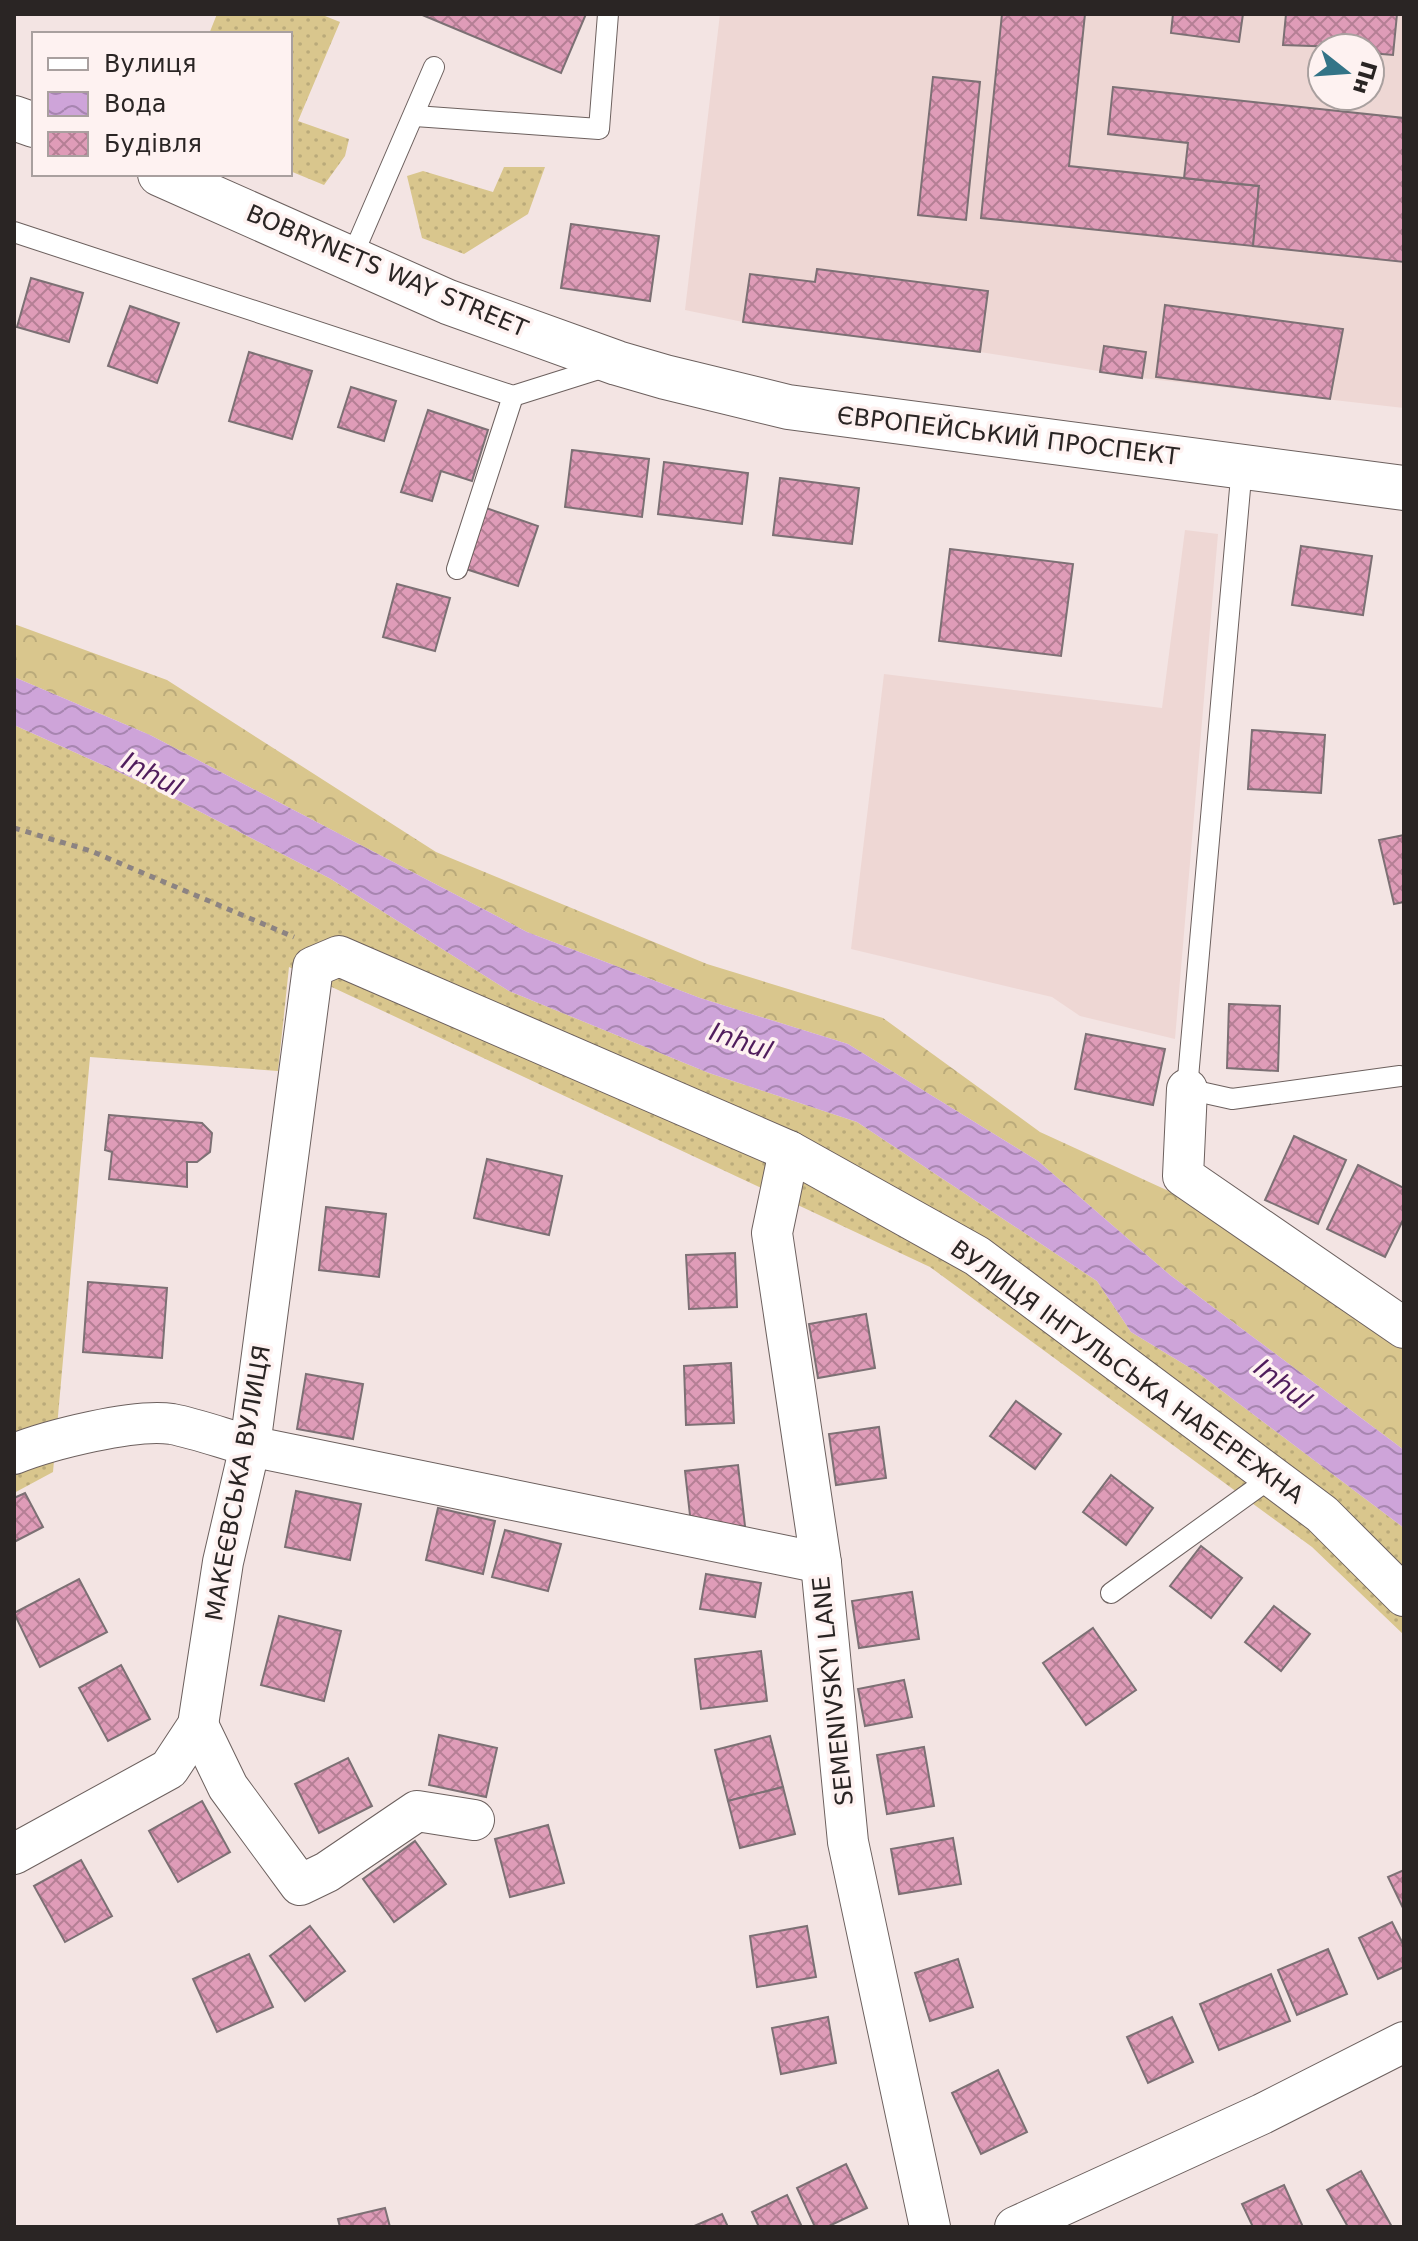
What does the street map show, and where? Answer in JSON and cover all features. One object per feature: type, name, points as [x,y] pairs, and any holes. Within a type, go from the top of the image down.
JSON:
[{"type":"main road","name":"BOBRYNETS WAY STREET","points":[[164,176],[448,302],[617,363]]},
{"type":"main road","name":"ЄВРОПЕЙСЬКИЙ ПРОСПЕКТ","points":[[617,363],[788,407],[1404,488]]},
{"type":"street","name":"ВУЛИЦЯ ІНГУЛЬСЬКА НАБЕРЕЖНА","points":[[326,961],[789,1151],[977,1256],[1322,1514],[1404,1596]]},
{"type":"street","name":"МАКЕЄВСЬКА ВУЛИЦЯ","points":[[14,1854],[169,1769],[198,1725],[223,1562],[250,1446],[326,961]]},
{"type":"street","points":[[1187,1089],[1183,1176],[1404,1328]]},
{"type":"street","name":"SEMENIVSKYI LANE","points":[[789,1151],[772,1233],[821,1563],[848,1842],[930,2227]]},
{"type":"street","points":[[14,1454],[42,1443],[97,1431],[169,1424],[250,1446],[821,1563]]},
{"type":"street","points":[[198,1725],[228,1787],[300,1885],[327,1872],[417,1811],[474,1820]]},
{"type":"street","points":[[1015,2227],[1262,2114],[1404,2042]]},
{"type":"lane","points":[[415,116],[599,129],[608,14]]},
{"type":"lane","points":[[351,259],[434,67]]},
{"type":"lane","points":[[14,232],[513,396],[617,363]]},
{"type":"lane","points":[[457,569],[513,396]]},
{"type":"lane","points":[[1242,466],[1187,1089],[1232,1099],[1400,1076]]},
{"type":"lane","points":[[1111,1593],[1272,1477]]},
{"type":"path","points":[[14,828],[91,851],[326,961]]},
{"type":"shaded area","points":[[720,14],[1404,14],[1404,408],[1142,378],[980,352],[743,322],[685,310]]},
{"type":"shaded area","points":[[1185,530],[1218,534],[1175,1039],[1080,1016],[1052,997],[851,949],[884,674],[1162,708]]},
{"type":"green space","points":[[217,14],[320,14],[340,22],[298,121],[349,139],[345,156],[324,185],[292,172],[292,32],[210,32]]},
{"type":"green space","points":[[504,167],[545,167],[528,214],[464,254],[422,238],[407,176],[423,171],[493,192]]},
{"type":"green space","points":[[14,624],[167,680],[436,852],[707,964],[883,1018],[1040,1132],[1245,1226],[1404,1341],[1404,1450],[1170,1275],[1038,1161],[848,1044],[700,998],[527,932],[150,735],[14,677]]},
{"type":"green space","points":[[14,725],[152,787],[331,879],[509,991],[709,1073],[857,1122],[1097,1281],[1131,1332],[1197,1372],[1404,1528],[1404,1635],[1312,1547],[930,1267],[289,967],[278,1071],[90,1057],[53,1472],[14,1493]]},
{"type":"water","name":"Inhul","points":[[14,677],[150,735],[527,932],[700,998],[848,1044],[1038,1161],[1170,1275],[1404,1450],[1404,1528],[1197,1372],[1131,1332],[1097,1281],[857,1122],[709,1073],[509,991],[331,879],[152,787],[14,725]]},
{"type":"building","points":[[420,14],[586,14],[561,73]]},
{"type":"building","points":[[1002,14],[1085,14],[1069,166],[1259,186],[1253,246],[981,218]]},
{"type":"building","points":[[1173,14],[1243,14],[1239,42],[1171,33]]},
{"type":"building","points":[[1286,14],[1397,14],[1393,55],[1386,54],[1386,32],[1306,32],[1306,46],[1283,45]]},
{"type":"building","points":[[933,77],[980,82],[966,220],[918,215]]},
{"type":"building","points":[[1113,87],[1306,108],[1306,112],[1348,112],[1404,118],[1404,262],[1253,246],[1259,186],[1184,178],[1188,143],[1108,134]]},
{"type":"building","points":[[571,224],[659,236],[650,301],[561,288]]},
{"type":"building","points":[[817,269],[988,291],[980,352],[743,322],[750,274],[815,282]]},
{"type":"building","points":[[31,278],[83,293],[69,342],[17,327]]},
{"type":"building","points":[[1165,305],[1343,329],[1330,399],[1156,377]]},
{"type":"building","points":[[130,306],[179,323],[157,383],[108,366]]},
{"type":"building","points":[[1104,346],[1146,352],[1142,378],[1100,372]]},
{"type":"building","points":[[249,352],[312,371],[292,439],[229,421]]},
{"type":"building","points":[[351,387],[396,401],[384,441],[338,427]]},
{"type":"building","points":[[428,410],[488,430],[472,481],[441,471],[432,501],[401,492]]},
{"type":"building","points":[[572,450],[649,459],[642,517],[565,507]]},
{"type":"building","points":[[664,462],[748,473],[742,524],[658,514]]},
{"type":"building","points":[[780,478],[859,488],[852,544],[773,535]]},
{"type":"building","points":[[486,508],[538,526],[518,586],[466,569]]},
{"type":"building","points":[[1301,546],[1372,556],[1363,615],[1292,605]]},
{"type":"building","points":[[950,549],[1073,564],[1061,656],[939,641]]},
{"type":"building","points":[[397,584],[450,598],[435,651],[383,637]]},
{"type":"building","points":[[1252,730],[1325,735],[1321,793],[1248,789]]},
{"type":"building","points":[[1404,835],[1404,902],[1394,904],[1379,840]]},
{"type":"building","points":[[1229,1004],[1280,1006],[1278,1071],[1227,1068]]},
{"type":"building","points":[[1086,1034],[1165,1049],[1153,1105],[1075,1089]]},
{"type":"building","points":[[109,1115],[202,1123],[212,1133],[210,1152],[197,1162],[187,1162],[187,1187],[109,1179],[112,1152],[105,1150]]},
{"type":"building","points":[[1294,1136],[1346,1160],[1318,1224],[1265,1200]]},
{"type":"building","points":[[487,1159],[562,1176],[549,1235],[474,1218]]},
{"type":"building","points":[[1358,1165],[1404,1188],[1404,1218],[1385,1257],[1327,1229]]},
{"type":"building","points":[[326,1207],[386,1214],[379,1277],[319,1270]]},
{"type":"building","points":[[735,1253],[737,1307],[689,1309],[686,1255]]},
{"type":"building","points":[[88,1282],[167,1288],[162,1358],[83,1352]]},
{"type":"building","points":[[866,1314],[875,1368],[818,1378],[809,1324]]},
{"type":"building","points":[[731,1363],[734,1423],[686,1425],[684,1366]]},
{"type":"building","points":[[306,1374],[363,1384],[353,1439],[297,1429]]},
{"type":"building","points":[[1016,1401],[1061,1434],[1035,1469],[990,1436]]},
{"type":"building","points":[[879,1427],[886,1478],[836,1485],[829,1434]]},
{"type":"building","points":[[738,1465],[745,1526],[692,1533],[685,1471]]},
{"type":"building","points":[[1111,1475],[1153,1508],[1126,1545],[1083,1512]]},
{"type":"building","points":[[296,1491],[361,1504],[350,1560],[285,1547]]},
{"type":"building","points":[[25,1493],[43,1527],[14,1542],[14,1498]]},
{"type":"building","points":[[438,1508],[495,1521],[483,1574],[426,1560]]},
{"type":"building","points":[[505,1530],[561,1544],[548,1591],[492,1577]]},
{"type":"building","points":[[1201,1546],[1242,1578],[1211,1618],[1170,1586]]},
{"type":"building","points":[[706,1574],[761,1583],[755,1617],[700,1609]]},
{"type":"building","points":[[79,1579],[107,1632],[40,1667],[14,1613]]},
{"type":"building","points":[[912,1592],[919,1639],[859,1648],[852,1601]]},
{"type":"building","points":[[1274,1606],[1310,1634],[1281,1671],[1245,1642]]},
{"type":"building","points":[[279,1616],[341,1631],[324,1701],[261,1685]]},
{"type":"building","points":[[1093,1628],[1136,1690],[1086,1725],[1043,1663]]},
{"type":"building","points":[[761,1651],[767,1701],[701,1709],[695,1659]]},
{"type":"building","points":[[121,1665],[150,1719],[108,1741],[79,1688]]},
{"type":"building","points":[[904,1680],[912,1717],[865,1726],[858,1689]]},
{"type":"building","points":[[439,1735],[497,1748],[486,1797],[429,1785]]},
{"type":"building","points":[[770,1736],[783,1787],[728,1801],[715,1750]]},
{"type":"building","points":[[924,1747],[934,1806],[887,1814],[877,1755]]},
{"type":"building","points":[[348,1758],[372,1806],[319,1833],[295,1784]]},
{"type":"building","points":[[783,1787],[795,1834],[740,1848],[728,1801]]},
{"type":"building","points":[[202,1801],[230,1852],[178,1882],[149,1831]]},
{"type":"building","points":[[548,1825],[564,1883],[510,1897],[495,1839]]},
{"type":"building","points":[[953,1838],[961,1884],[899,1894],[891,1849]]},
{"type":"building","points":[[415,1841],[446,1884],[394,1922],[363,1879]]},
{"type":"building","points":[[81,1860],[112,1916],[65,1942],[34,1886]]},
{"type":"building","points":[[1404,1870],[1404,1910],[1388,1877]]},
{"type":"building","points":[[1392,1922],[1404,1946],[1404,1967],[1378,1979],[1359,1938]]},
{"type":"building","points":[[310,1926],[345,1971],[305,2001],[270,1956]]},
{"type":"building","points":[[807,1926],[816,1977],[757,1987],[750,1936]]},
{"type":"building","points":[[1328,1949],[1347,1994],[1297,2015],[1278,1970]]},
{"type":"building","points":[[249,1954],[273,2007],[217,2032],[193,1979]]},
{"type":"building","points":[[958,1959],[973,2007],[930,2021],[915,1973]]},
{"type":"building","points":[[1271,1974],[1290,2021],[1219,2050],[1200,2004]]},
{"type":"building","points":[[828,2017],[836,2063],[781,2074],[772,2028]]},
{"type":"building","points":[[1172,2017],[1193,2062],[1148,2083],[1127,2037]]},
{"type":"building","points":[[998,2070],[1027,2132],[981,2154],[952,2093]]},
{"type":"building","points":[[846,2164],[867,2208],[827,2227],[815,2227],[797,2188]]},
{"type":"building","points":[[1361,2171],[1392,2227],[1348,2227],[1327,2190]]},
{"type":"building","points":[[1284,2185],[1303,2227],[1253,2227],[1242,2204]]},
{"type":"building","points":[[787,2195],[802,2227],[759,2227],[752,2212]]},
{"type":"building","points":[[385,2208],[390,2227],[340,2227],[338,2219]]},
{"type":"building","points":[[722,2214],[728,2227],[692,2227]]}]
